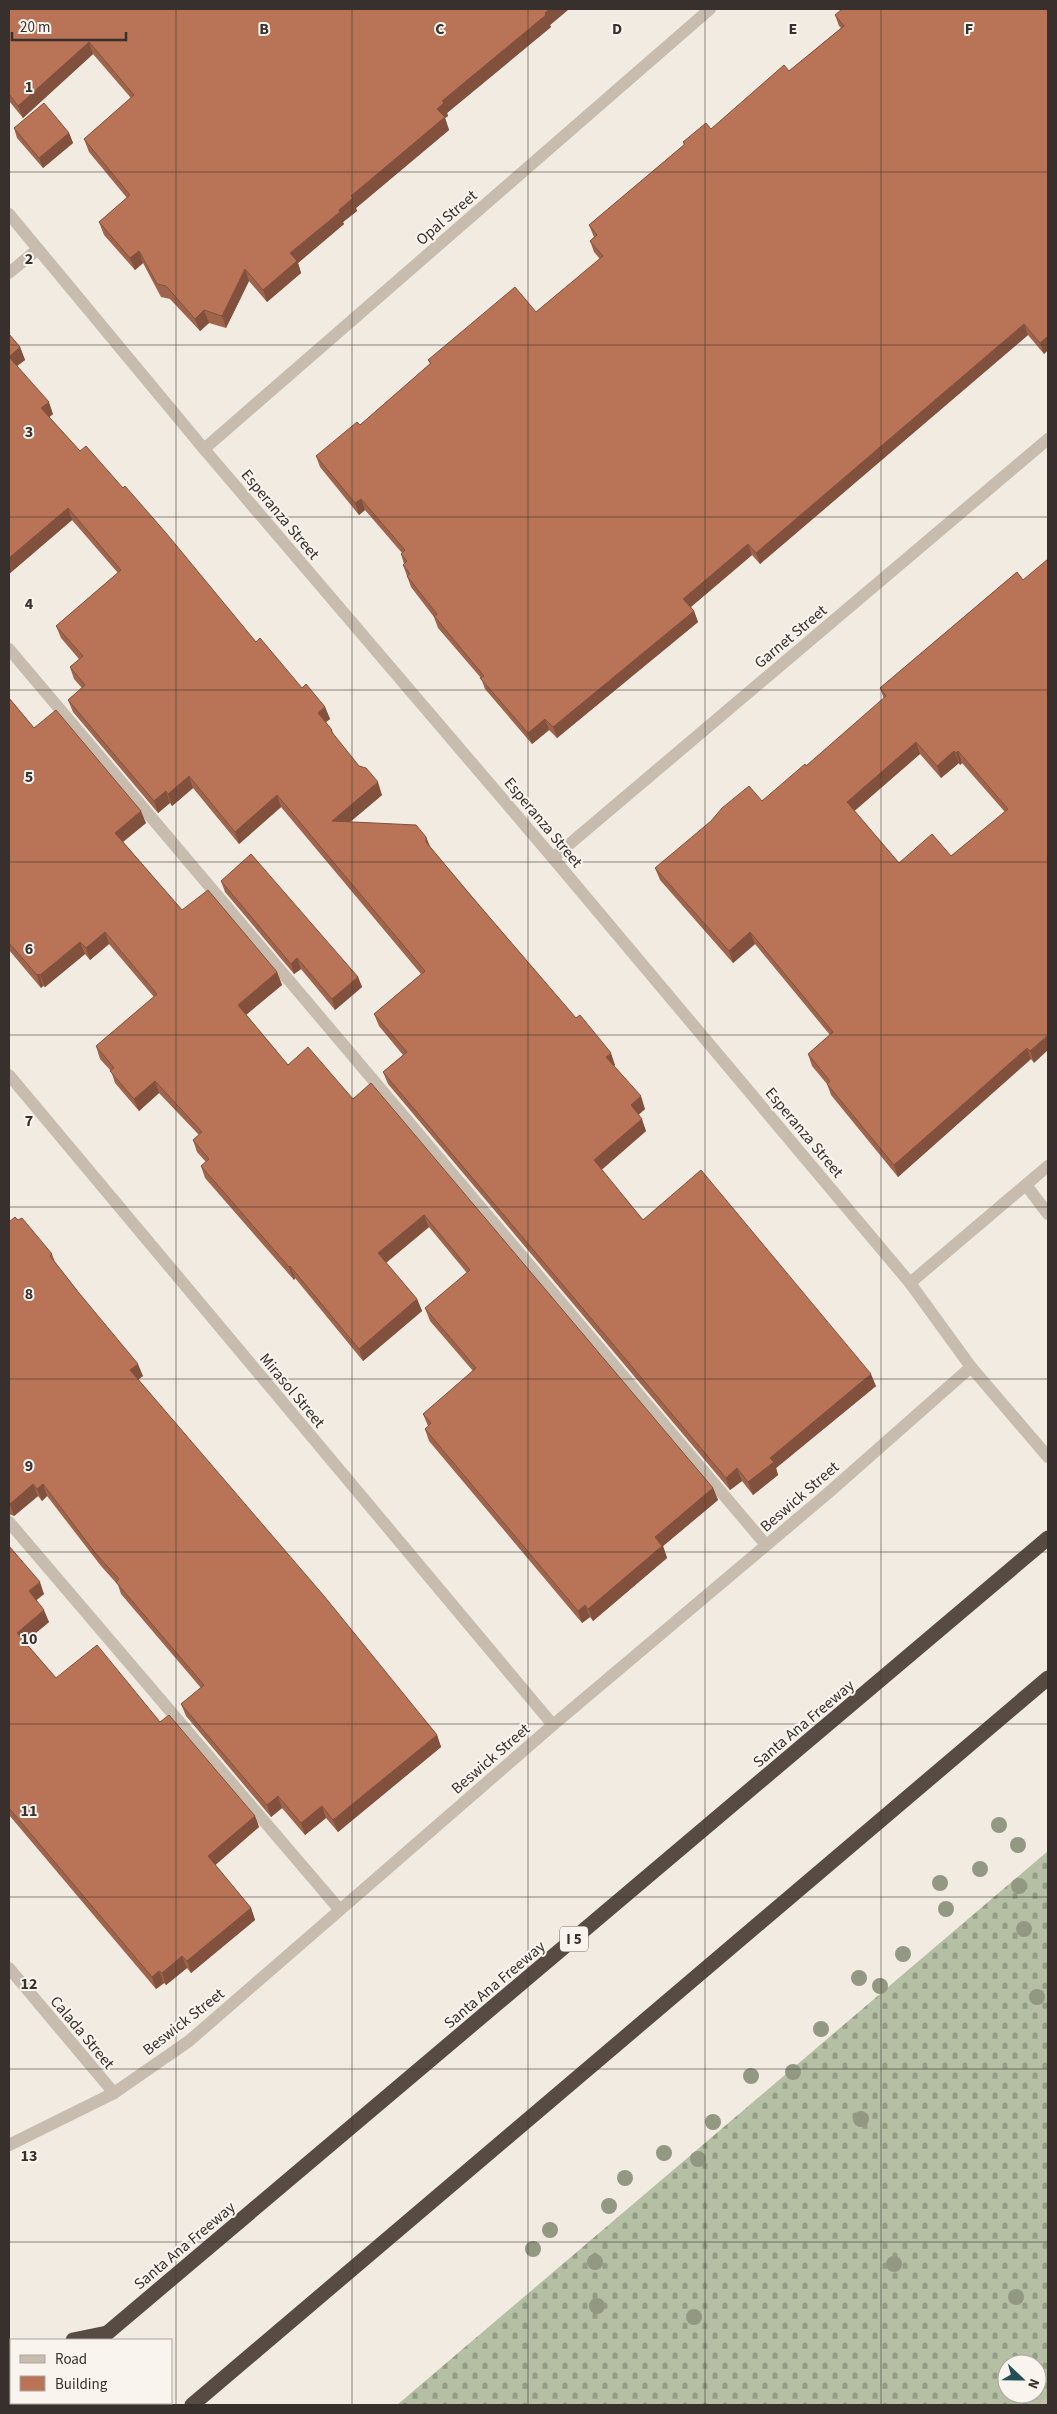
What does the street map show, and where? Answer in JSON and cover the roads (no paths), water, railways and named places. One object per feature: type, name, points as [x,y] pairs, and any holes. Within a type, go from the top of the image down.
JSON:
[{"type":"highway","name":"Santa Ana Freeway","points":[[103,2337],[1048,1538]]},
{"type":"highway","points":[[192,2405],[1048,1678]]},
{"type":"highway","points":[[83,2339],[103,2337]]},
{"type":"highway","points":[[198,2405],[208,2392]]},
{"type":"street","name":"Opal Street","points":[[204,449],[710,9]]},
{"type":"street","name":"Esperanza Street","points":[[9,214],[204,449],[553,858],[910,1283],[971,1367],[1048,1457]]},
{"type":"street","points":[[9,273],[38,249]]},
{"type":"street","name":"Garnet Street","points":[[553,858],[1048,439]]},
{"type":"street","points":[[9,649],[766,1545]]},
{"type":"street","name":"Mirasol Street","points":[[9,1076],[553,1725]]},
{"type":"street","points":[[910,1283],[1048,1166]]},
{"type":"street","points":[[1026,1185],[1048,1214]]},
{"type":"street","name":"Beswick Street","points":[[9,2144],[114,2093],[189,2041],[553,1725],[766,1545],[971,1367]]},
{"type":"street","points":[[9,1522],[340,1910]]},
{"type":"street","name":"Calada Street","points":[[9,1968],[114,2093]]}]
